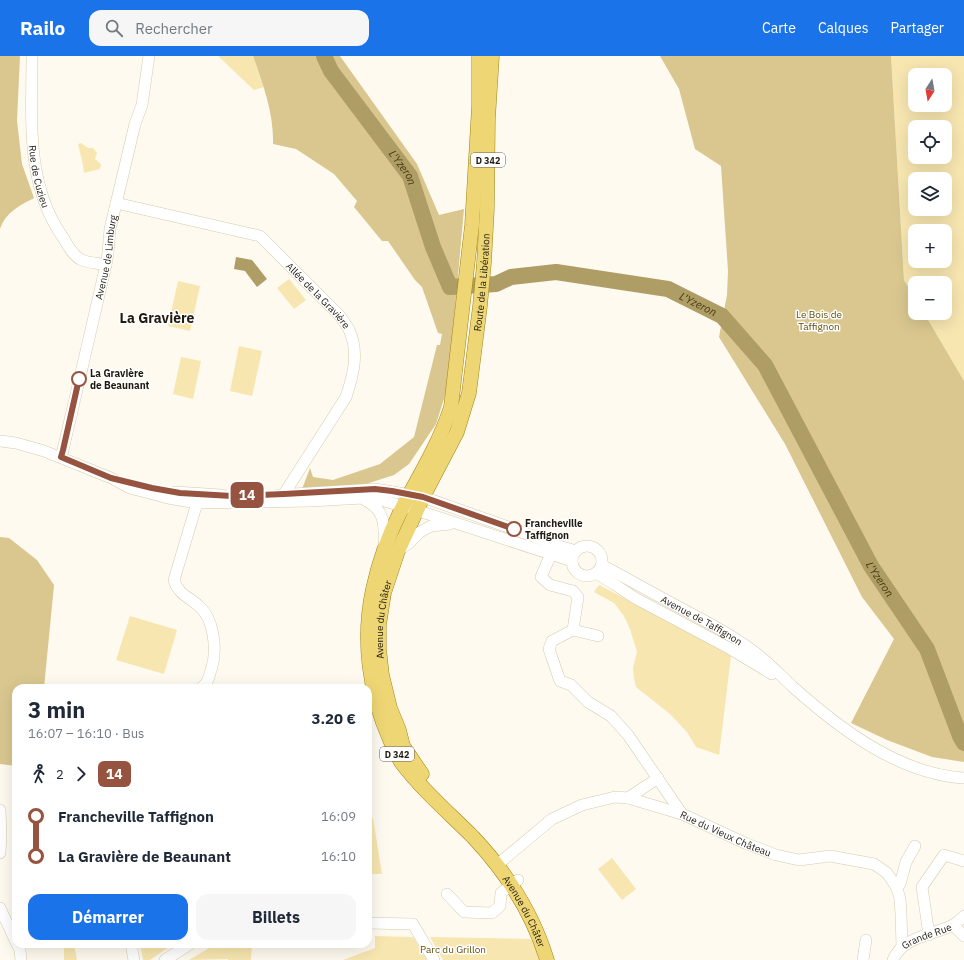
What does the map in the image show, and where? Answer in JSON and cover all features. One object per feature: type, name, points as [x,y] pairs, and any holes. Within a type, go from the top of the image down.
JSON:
[{"type":"main road","name":"Route de la Libération","points":[[413,502],[421,475],[445,427],[451,407],[468,262],[477,137],[479,56]]},
{"type":"main road","name":"Route de la Libération","points":[[413,502],[457,432],[469,393],[484,263],[487,209],[488,119],[492,56]]},
{"type":"main road","name":"Avenue du Châter","points":[[413,502],[373,588],[370,606],[368,625],[369,668],[384,725],[399,748],[400,760],[412,775],[474,838],[501,863],[515,882],[534,909],[556,960]]},
{"type":"main road","name":"Avenue du Châter","points":[[515,882],[538,934],[547,960]]},
{"type":"street","name":"Rue de Cuzieu","points":[[32,56],[32,143],[35,169],[42,199],[59,234],[72,252],[81,260],[106,265]]},
{"type":"street","name":"Avenue de Limburg","points":[[61,457],[106,265],[110,230],[116,202],[135,124],[142,105],[149,56]]},
{"type":"street","name":"Allée de la Gravière","points":[[116,202],[260,236],[340,316],[350,331],[354,347],[354,362],[346,397],[284,494]]},
{"type":"street","points":[[0,440],[34,448],[61,457],[111,478],[130,488],[168,498],[197,503],[311,501],[362,498],[413,502],[455,523],[572,561]]},
{"type":"street","points":[[111,478],[180,493],[232,496],[375,489],[413,502],[514,529],[556,546],[576,551]]},
{"type":"street","points":[[250,501],[284,494]]},
{"type":"street","points":[[197,503],[232,496]]},
{"type":"street","points":[[362,498],[376,507],[380,513],[391,550],[410,543],[420,532],[431,526],[455,523]]},
{"type":"street","points":[[197,503],[174,580],[176,587],[201,608],[213,632],[214,659],[209,679],[205,684]]},
{"type":"street","points":[[584,547],[593,547],[601,556],[599,569],[587,576],[578,574],[572,561],[576,551],[584,547]]},
{"type":"street","points":[[552,554],[541,577],[550,585],[573,591],[578,597],[572,630]]},
{"type":"street","name":"Avenue de Taffignon","points":[[599,569],[614,584],[635,598],[730,648],[793,687],[839,725],[874,748],[907,765],[954,778],[964,778]]},
{"type":"street","points":[[598,636],[572,630],[552,641],[549,649],[560,681],[571,685],[588,702],[610,716],[628,735],[682,814]]},
{"type":"street","points":[[628,798],[658,778]]},
{"type":"street","name":"Rue du Vieux Château","points":[[501,863],[552,819],[582,805],[616,797],[628,798],[682,814],[747,844],[776,855],[799,860],[830,856],[874,864],[887,872],[897,888],[900,899],[902,946]]},
{"type":"street","points":[[0,810],[2,834],[0,854]]},
{"type":"street","points":[[897,888],[900,884],[906,862],[915,846]]},
{"type":"street","points":[[929,934],[922,887],[944,855],[964,861]]},
{"type":"street","points":[[447,894],[464,912],[492,913],[500,906],[501,893],[515,882]]},
{"type":"street","points":[[0,908],[12,934]]},
{"type":"street","name":"Grande Rue","points":[[893,960],[902,946],[916,938],[953,925],[964,916]]},
{"type":"street","points":[[372,923],[413,924],[434,960]]},
{"type":"street","points":[[953,925],[964,936]]},
{"type":"street","points":[[863,960],[866,940]]},
{"type":"street","points":[[19,948],[22,960]]},
{"type":"street","points":[[132,948],[134,960]]},
{"type":"street","points":[[165,960],[184,948]]},
{"type":"green space","points":[[0,56],[20,56],[17,121],[22,164],[34,198],[9,214],[0,229]]},
{"type":"green space","points":[[218,56],[253,56],[264,87],[254,90]]},
{"type":"green space","points":[[253,56],[340,56],[417,164],[439,215],[464,209],[448,386],[436,424],[409,464],[394,475],[366,484],[302,489],[310,468],[313,477],[333,480],[380,464],[414,437],[437,345],[440,345],[442,334],[438,333],[422,287],[415,280],[388,241],[382,241],[354,207],[357,201],[334,174],[296,149],[273,144],[270,110]]},
{"type":"green space","name":"Le Bois de Taffignon","points":[[660,56],[891,56],[904,280],[908,287],[908,320],[928,320],[964,381],[964,762],[932,757],[887,740],[851,723],[894,639],[862,597],[785,444],[719,337],[727,295],[728,271],[721,166],[695,149],[679,89]]},
{"type":"green space","points":[[891,56],[964,56],[964,381],[928,320],[952,320],[952,276],[908,276],[908,287],[904,280]]},
{"type":"green space","points":[[81,143],[88,148],[93,148],[97,153],[95,159],[101,164],[100,169],[84,173],[78,144]]},
{"type":"green space","points":[[289,279],[306,300],[294,309],[277,288]]},
{"type":"green space","points":[[178,281],[200,286],[190,331],[168,326]]},
{"type":"green space","points":[[239,346],[262,351],[252,396],[230,391]]},
{"type":"green space","points":[[181,357],[201,361],[193,399],[173,394]]},
{"type":"green space","points":[[0,537],[9,538],[37,560],[54,585],[44,684],[12,684],[12,766],[0,764]]},
{"type":"green space","points":[[599,585],[699,637],[731,656],[719,755],[696,747],[687,732],[670,714],[636,687],[633,668],[637,652],[630,629],[624,616],[614,603],[594,592]]},
{"type":"green space","points":[[130,616],[177,630],[164,674],[116,660]]},
{"type":"green space","points":[[373,818],[382,874],[372,874]]},
{"type":"green space","points":[[612,858],[636,889],[622,900],[598,869]]},
{"type":"green space","points":[[375,936],[413,937],[427,960],[343,960],[375,948]]},
{"type":"green space","name":"Parc du Grillon","points":[[430,937],[530,939],[534,943],[540,960],[443,960]]},
{"type":"green space","points":[[64,948],[75,948],[77,960],[64,960]]},
{"type":"green space","points":[[141,948],[167,948],[150,960],[143,960]]},
{"type":"green space","points":[[209,948],[252,948],[251,960],[189,960]]},
{"type":"shaded area","points":[[236,257],[252,260],[267,279],[257,287],[245,271],[234,269]]},
{"type":"waterway","name":"L'Yzeron","points":[[324,56],[331,71],[410,176],[433,247],[450,287],[496,284],[511,277],[556,272],[668,289],[722,316],[765,365],[871,566],[927,649],[964,743]]},
{"type":"bus line","name":"14","points":[[79,379],[61,457],[111,478],[152,488],[180,493],[204,495],[232,496],[375,489],[392,491],[423,497],[514,529]]},
{"type":"place","name":"La Gravière de Beaunant","points":[[79,379]]},
{"type":"place","name":"Francheville Taffignon","points":[[514,529]]},
{"type":"district","name":"La Gravière","points":[[157,318]]}]
